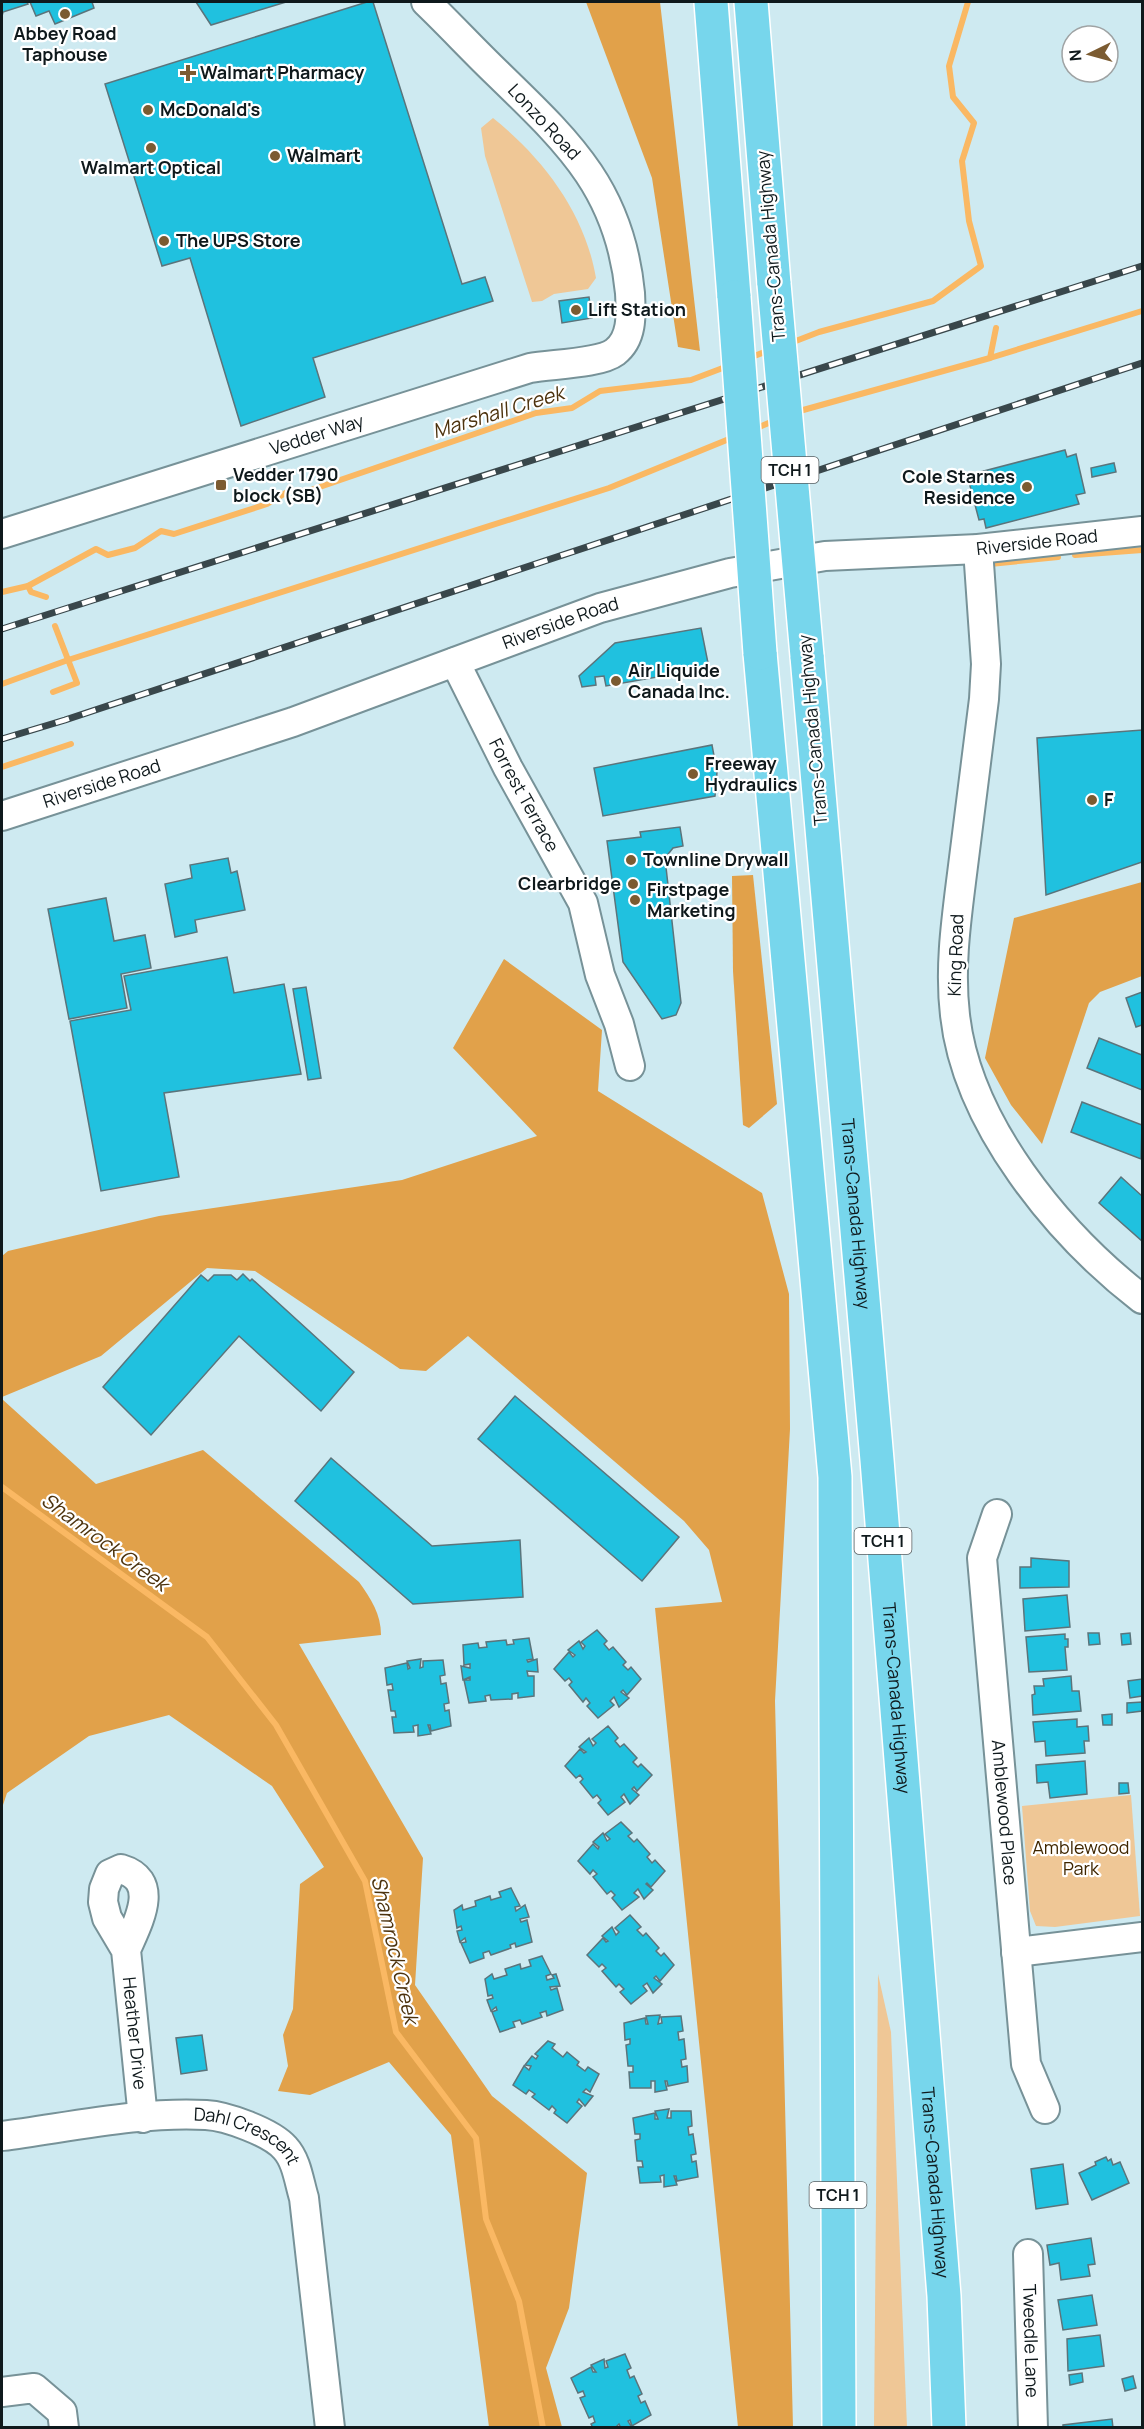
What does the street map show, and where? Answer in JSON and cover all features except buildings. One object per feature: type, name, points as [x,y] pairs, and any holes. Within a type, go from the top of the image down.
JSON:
[{"type":"highway","points":[[699,2],[733,281]]},
{"type":"highway","name":"TCH 1","points":[[711,2],[760,653],[835,1477],[839,2427]]},
{"type":"highway","name":"Trans-Canada Highway","points":[[751,2],[875,1436],[945,2296],[950,2427]]},
{"type":"street","name":"Lonzo Road","points":[[426,2],[559,133],[601,190],[624,249],[631,314],[626,339],[620,348],[612,355],[597,359],[530,368]]},
{"type":"street","name":"Vedder Way","points":[[2,534],[530,368]]},
{"type":"street","name":"Riverside Road","points":[[2,816],[293,722],[600,608],[730,573],[825,556],[978,549],[1143,531]]},
{"type":"street","name":"King Road","points":[[978,549],[986,664],[984,699],[953,944],[955,1015],[965,1068],[988,1118],[1015,1163],[1046,1204],[1080,1244],[1143,1299]]},
{"type":"street","name":"Forrest Terrace","points":[[454,662],[476,708],[583,903],[600,975],[619,1024],[630,1066]]},
{"type":"street","name":"Amblewood Place","points":[[997,1514],[982,1558],[1026,2064],[1045,2109]]},
{"type":"street","points":[[1017,1952],[1143,1938]]},
{"type":"street","name":"Heather Drive","points":[[126,1950],[144,2118]]},
{"type":"street","name":"Dahl Crescent","points":[[2,2136],[144,2118],[206,2115],[233,2121],[284,2147],[294,2162],[304,2198],[330,2427]]},
{"type":"street","name":"Tweedle Lane","points":[[1028,2254],[1033,2427]]},
{"type":"street","points":[[2,2392],[34,2388],[62,2412],[64,2427]]},
{"type":"green space","points":[[493,118],[545,169],[572,209],[590,254],[596,278],[588,289],[554,294],[542,301],[532,302],[485,156],[481,128]]},
{"type":"green space","name":"Amblewood Park","points":[[1131,1795],[1140,1916],[1055,1927],[1036,1926],[1030,1911],[1022,1806]]},
{"type":"green space","points":[[878,1974],[891,2032],[907,2427],[874,2427]]},
{"type":"shaded area","points":[[586,2],[660,2],[700,351],[678,347],[652,178]]},
{"type":"shaded area","points":[[753,875],[777,1104],[749,1128],[743,1125],[733,971],[732,876]]},
{"type":"shaded area","points":[[1142,882],[1142,976],[1100,992],[1089,1003],[1042,1144],[1011,1105],[985,1058],[1014,918]]},
{"type":"shaded area","points":[[504,959],[602,1030],[598,1091],[762,1193],[789,1294],[790,1429],[775,1701],[793,2427],[738,2427],[655,1608],[722,1602],[709,1550],[684,1521],[468,1336],[426,1371],[400,1369],[255,1271],[207,1268],[101,1356],[2,1397],[2,1256],[8,1251],[159,1216],[402,1180],[537,1136],[453,1048]]},
{"type":"shaded area","points":[[2,1399],[96,1484],[203,1450],[359,1582],[371,1601],[377,1613],[381,1635],[299,1644],[423,1858],[415,1985],[492,2096],[587,2173],[569,2308],[546,2368],[562,2427],[489,2427],[451,2135],[389,2062],[310,2095],[278,2091],[288,2066],[283,2035],[293,2009],[300,1884],[324,1867],[272,1786],[169,1715],[89,1736],[7,1793],[2,1808]]},
{"type":"waterway","name":"Marshall Creek","points":[[788,344],[819,332],[933,301],[981,266],[969,221],[962,161],[974,123],[953,97],[949,66],[968,2]]},
{"type":"waterway","points":[[990,358],[1142,311]]},
{"type":"waterway","points":[[796,412],[990,358],[996,328]]},
{"type":"waterway","name":"Marshall Creek","points":[[749,358],[770,350]]},
{"type":"waterway","name":"Marshall Creek","points":[[2,592],[28,586],[96,549],[108,555],[135,548],[161,531],[174,534],[267,504],[289,491],[308,491],[536,413],[572,408],[600,391],[691,380],[728,366]]},
{"type":"waterway","points":[[754,429],[776,420]]},
{"type":"waterway","points":[[2,684],[68,660],[609,488],[734,437]]},
{"type":"waterway","points":[[1075,555],[1142,550]]},
{"type":"waterway","points":[[990,564],[1058,557]]},
{"type":"waterway","points":[[28,586],[31,592],[46,597]]},
{"type":"waterway","points":[[53,692],[77,683],[55,626]]},
{"type":"waterway","points":[[2,767],[71,744]]},
{"type":"waterway","name":"Shamrock Creek","points":[[2,1487],[207,1637],[276,1725],[365,1881],[396,2032],[476,2138],[486,2219],[519,2301],[543,2428]]},
{"type":"railway","points":[[2,629],[1142,266]]},
{"type":"railway","points":[[2,739],[1142,363]]},
{"type":"place","name":"Abbey Road Taphouse","points":[[65,14]]},
{"type":"place","name":"Walmart Pharmacy","points":[[188,73]]},
{"type":"place","name":"McDonald's","points":[[148,110]]},
{"type":"place","name":"Walmart Optical","points":[[151,148]]},
{"type":"place","name":"Walmart","points":[[275,156]]},
{"type":"place","name":"The UPS Store","points":[[164,241]]},
{"type":"place","name":"Lift Station","points":[[576,310]]},
{"type":"place","name":"Vedder 1790 block (SB)","points":[[221,485]]},
{"type":"place","name":"Cole Starnes Residence","points":[[1027,487]]},
{"type":"place","name":"Air Liquide Canada Inc.","points":[[616,681]]},
{"type":"place","name":"Freeway Hydraulics","points":[[693,774]]},
{"type":"place","name":"F","points":[[1092,800]]},
{"type":"place","name":"Townline Drywall","points":[[631,860]]},
{"type":"place","name":"Clearbridge","points":[[633,884]]},
{"type":"place","name":"Firstpage Marketing","points":[[635,900]]}]
